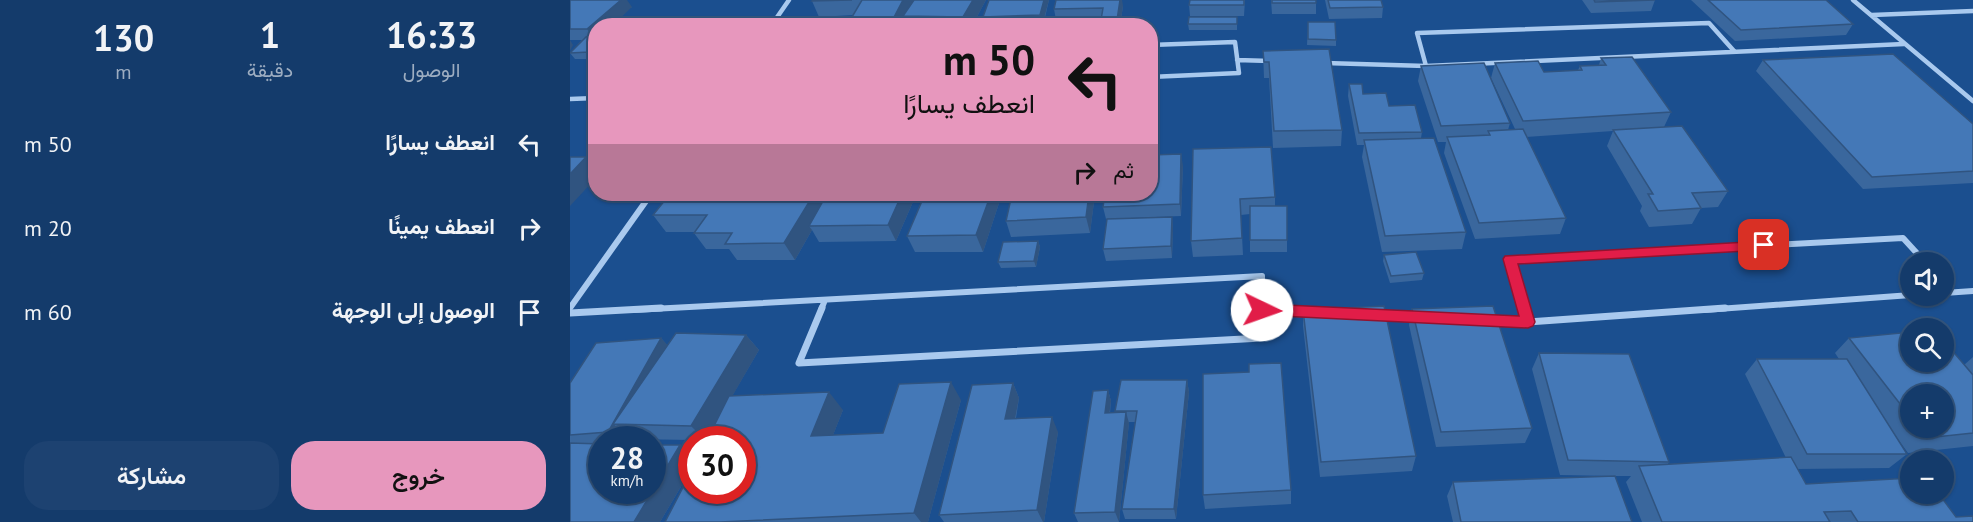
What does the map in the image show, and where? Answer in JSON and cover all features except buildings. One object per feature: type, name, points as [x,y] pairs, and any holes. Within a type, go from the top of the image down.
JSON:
[{"type":"street","points":[[777,18],[789,0]]},
{"type":"street","points":[[1853,0],[1973,102]]},
{"type":"street","points":[[1871,15],[1973,11]]},
{"type":"street","points":[[1426,66],[1417,33],[1709,23],[1734,51]]},
{"type":"street","points":[[1158,45],[1235,42],[1239,73],[1158,77]]},
{"type":"street","points":[[1320,63],[1426,66],[1905,44]]},
{"type":"street","points":[[1237,60],[1273,61]]},
{"type":"street","points":[[570,99],[588,98]]},
{"type":"street","points":[[570,308],[646,201]]},
{"type":"street","points":[[1528,322],[1509,259],[1903,238],[1915,252]]},
{"type":"street","points":[[570,313],[1262,276],[1262,338],[800,363],[825,300]]},
{"type":"street","points":[[1954,293],[1973,291]]},
{"type":"street","points":[[1481,320],[1528,322],[1900,296]]},
{"type":"street","points":[[1262,310],[1319,312]]},
{"type":"street","points":[[1366,315],[1424,317]]},
{"type":"route","points":[[1262,310],[1528,322],[1509,259],[1764,245]]}]
